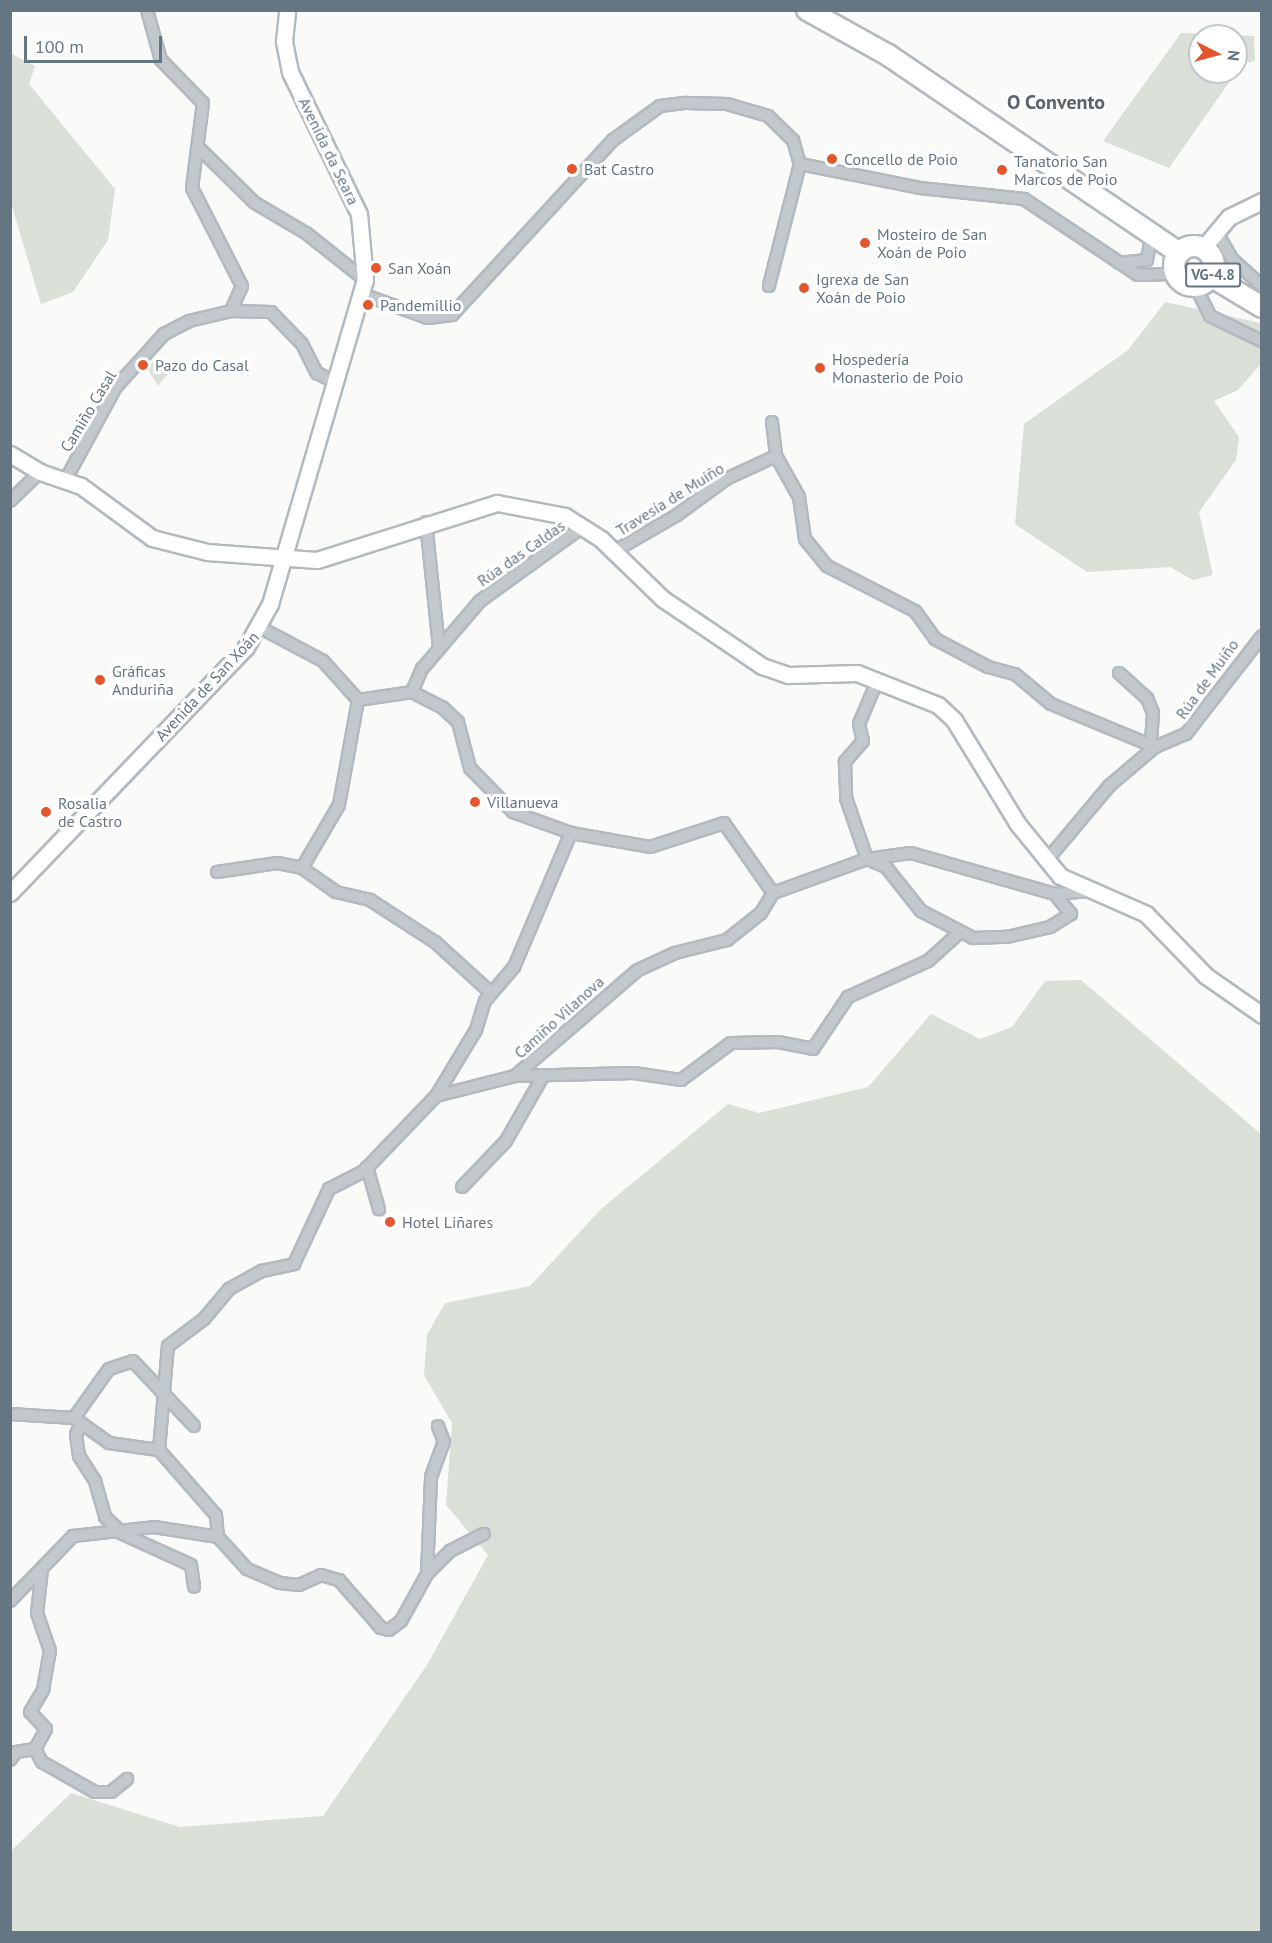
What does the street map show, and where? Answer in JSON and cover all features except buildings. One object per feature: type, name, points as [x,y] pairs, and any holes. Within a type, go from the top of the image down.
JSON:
[{"type":"highway","points":[[807,10],[888,55],[1179,253]]},
{"type":"highway","name":"VG-4.8","points":[[1203,282],[1213,257],[1203,248],[1189,246],[1179,253],[1176,274],[1203,282],[1262,307]]},
{"type":"street","points":[[147,10],[161,60],[203,103],[200,149],[192,188],[197,207],[242,286],[231,311],[282,317],[317,373],[335,382]]},
{"type":"street","name":"Avenida da Seara","points":[[287,10],[284,41],[290,72],[359,214],[364,287]]},
{"type":"street","points":[[200,149],[255,203],[306,233],[364,287],[428,318],[452,315],[591,162],[660,106],[727,104],[768,116],[793,140],[800,164],[769,286]]},
{"type":"street","points":[[800,164],[920,188],[1023,199],[1118,263],[1149,278],[1176,274]]},
{"type":"street","points":[[1203,248],[1229,217],[1262,201]]},
{"type":"street","points":[[1216,231],[1233,260],[1262,286]]},
{"type":"street","points":[[1118,263],[1147,260],[1152,233]]},
{"type":"street","points":[[1203,282],[1210,316],[1262,341]]},
{"type":"street","name":"Avenida de San Xoán","points":[[10,893],[261,628],[284,560],[364,287]]},
{"type":"street","name":"Camiño Casal","points":[[66,479],[116,387],[142,355],[189,321],[231,311]]},
{"type":"street","points":[[772,422],[776,456],[799,497],[805,539],[827,566],[915,611],[935,639],[988,667],[1016,674],[1051,704],[1153,746],[1153,713],[1147,698],[1119,673]]},
{"type":"street","points":[[10,454],[40,472],[66,479],[152,538],[207,552],[284,560],[317,560],[426,522],[497,503],[545,510],[584,526],[663,599],[762,666],[788,675],[857,674],[878,679],[938,705],[954,720],[1017,823],[1060,876],[1146,914],[1206,976],[1262,1015]]},
{"type":"street","name":"Travesía de Muíño","points":[[613,552],[677,516],[726,478],[776,456]]},
{"type":"street","points":[[10,501],[40,472]]},
{"type":"street","points":[[426,522],[439,648]]},
{"type":"street","name":"Rúa das Caldas","points":[[412,692],[439,648],[480,601],[584,526]]},
{"type":"street","points":[[261,628],[323,661],[358,700]]},
{"type":"street","name":"Rúa de Muíño","points":[[1047,860],[1109,786],[1153,746],[1186,734],[1262,636]]},
{"type":"street","points":[[878,679],[859,724],[863,741],[845,762],[846,798],[867,859],[886,867],[921,911],[958,934],[989,939],[1050,927],[1071,914],[1055,894]]},
{"type":"street","points":[[358,700],[412,692],[442,707],[458,722],[470,768],[496,800],[513,812],[571,833],[650,847],[724,823],[773,893],[867,859],[911,853],[1055,894],[1090,891]]},
{"type":"street","points":[[302,868],[339,805],[358,700]]},
{"type":"street","points":[[159,1450],[162,1387],[168,1346],[204,1319],[229,1289],[262,1270],[294,1263],[329,1189],[367,1167],[436,1096],[477,1030],[490,992],[514,967],[571,833]]},
{"type":"street","points":[[218,872],[277,862],[302,868],[336,892],[370,900],[435,942],[490,992]]},
{"type":"street","name":"Camiño Vilanova","points":[[436,1096],[515,1076],[638,970],[675,953],[727,940],[761,913],[773,893]]},
{"type":"street","points":[[515,1076],[542,1078],[634,1073],[681,1080],[731,1043],[778,1042],[813,1049],[848,996],[897,978],[946,949],[958,934]]},
{"type":"street","points":[[462,1187],[506,1141],[542,1078]]},
{"type":"street","points":[[367,1167],[379,1209]]},
{"type":"street","points":[[194,1426],[162,1387],[133,1361],[121,1362],[109,1369],[78,1421],[76,1435],[79,1456],[95,1481],[105,1517],[118,1530],[191,1565],[194,1587]]},
{"type":"street","points":[[10,1414],[78,1421],[109,1443],[159,1450],[216,1515],[218,1537],[247,1569],[280,1583],[298,1585],[321,1575],[339,1580],[381,1628],[389,1630],[401,1621],[427,1574],[450,1551],[484,1534]]},
{"type":"street","points":[[427,1574],[431,1477],[444,1442],[438,1426]]},
{"type":"street","points":[[10,1601],[73,1536],[118,1530],[163,1528],[218,1537]]},
{"type":"street","points":[[10,1760],[16,1752],[34,1749],[46,1729],[30,1712],[43,1690],[50,1651],[37,1613],[42,1570]]},
{"type":"street","points":[[34,1749],[42,1762],[95,1792],[111,1792],[127,1779]]},
{"type":"shaded area","points":[[1181,33],[1188,33],[1188,84],[1228,84],[1169,168],[1103,141]]},
{"type":"shaded area","points":[[1248,36],[1254,36],[1255,61],[1248,63]]},
{"type":"shaded area","points":[[10,53],[35,66],[29,84],[115,189],[108,240],[73,292],[41,304],[11,203]]},
{"type":"shaded area","points":[[1165,302],[1261,323],[1261,364],[1238,390],[1214,401],[1239,437],[1236,460],[1199,512],[1213,575],[1193,580],[1170,567],[1087,572],[1015,524],[1024,424],[1128,350]]},
{"type":"shaded area","points":[[156,358],[172,369],[158,386],[147,368]]},
{"type":"shaded area","points":[[650,513],[652,521],[624,536],[613,524]]},
{"type":"shaded area","points":[[1081,980],[1261,1134],[1261,1932],[11,1932],[11,1851],[71,1793],[180,1827],[323,1816],[427,1665],[488,1555],[446,1505],[452,1423],[424,1375],[427,1335],[445,1303],[530,1286],[601,1209],[728,1104],[759,1113],[868,1087],[931,1014],[980,1039],[1012,1027],[1045,981]]},
{"type":"place","name":"Concello de Poio","points":[[832,159]]},
{"type":"place","name":"Bat Castro","points":[[572,169]]},
{"type":"place","name":"Tanatorio San Marcos de Poio","points":[[1002,170]]},
{"type":"place","name":"Mosteiro de San Xoán de Poio","points":[[865,243]]},
{"type":"place","name":"San Xoán","points":[[376,268]]},
{"type":"place","name":"Igrexa de San Xoán de Poio","points":[[804,288]]},
{"type":"place","name":"Pandemillio","points":[[368,305]]},
{"type":"place","name":"Pazo do Casal","points":[[143,365]]},
{"type":"place","name":"Hospedería Monasterio de Poio","points":[[820,368]]},
{"type":"place","name":"Gráficas Anduriña","points":[[100,680]]},
{"type":"place","name":"Villanueva","points":[[475,802]]},
{"type":"place","name":"Rosalia de Castro","points":[[46,812]]},
{"type":"place","name":"Hotel Liñares","points":[[390,1222]]},
{"type":"district","name":"O Convento","points":[[1056,102]]}]
